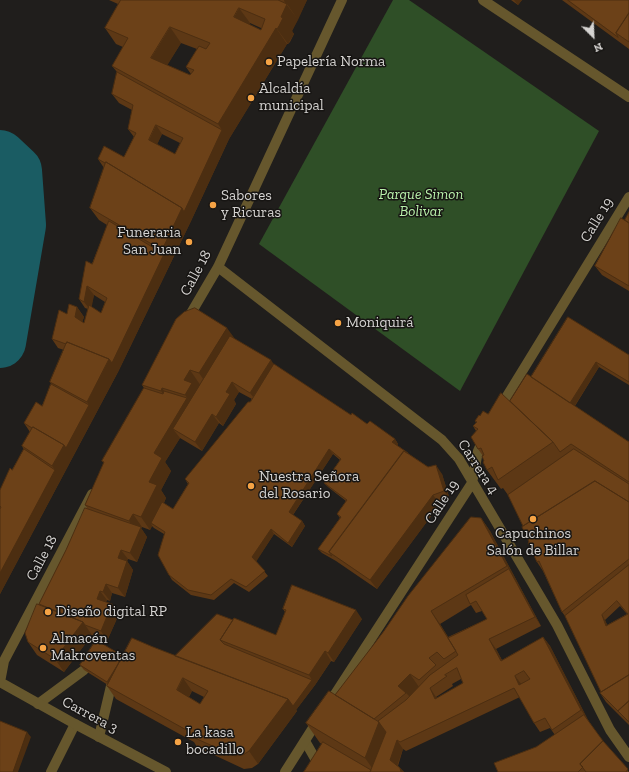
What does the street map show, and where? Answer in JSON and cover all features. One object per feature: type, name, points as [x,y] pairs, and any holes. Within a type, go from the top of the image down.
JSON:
[{"type":"street","name":"Calle 18","points":[[183,328],[218,267],[342,0]]},
{"type":"street","points":[[483,0],[629,98]]},
{"type":"street","name":"Calle 19","points":[[495,416],[629,197]]},
{"type":"street","name":"Carrera 4","points":[[218,267],[442,440],[459,459],[557,625],[610,730],[629,757]]},
{"type":"street","name":"Calle 19","points":[[285,772],[472,483],[478,451],[488,430]]},
{"type":"street","name":"Calle 18","points":[[0,682],[4,661],[96,486]]},
{"type":"street","points":[[38,704],[84,670]]},
{"type":"street","name":"Carrera 3","points":[[0,682],[38,704],[166,772]]},
{"type":"street","points":[[99,737],[111,686]]},
{"type":"street","points":[[51,772],[76,724]]},
{"type":"street","points":[[305,741],[317,762]]},
{"type":"green space","name":"Parque Simon Bolivar","points":[[393,0],[409,0],[599,131],[460,391],[259,244]]},
{"type":"building","points":[[121,0],[278,0],[287,4],[279,26],[277,29],[276,28],[218,124],[112,66],[128,38],[105,28]],"holes":[[[239,8],[265,19],[261,30],[234,17]],[[170,27],[210,43],[206,49],[199,46],[186,67],[194,70],[190,75],[151,58]]]},
{"type":"building","points":[[568,0],[629,0],[629,13],[616,33],[618,37]]},
{"type":"building","points":[[629,13],[629,42],[616,33]]},
{"type":"building","points":[[117,72],[222,130],[184,212],[182,208],[106,162],[105,163],[98,159],[104,146],[124,157],[136,133],[128,129],[133,105],[112,94]],"holes":[[[156,125],[183,138],[175,154],[149,140]]]},
{"type":"building","points":[[106,162],[182,208],[162,250],[90,208]]},
{"type":"building","points":[[629,212],[629,223],[625,220]]},
{"type":"building","points":[[621,218],[629,223],[629,286],[595,266]]},
{"type":"building","points":[[109,221],[164,254],[112,363],[109,359],[67,342],[66,344],[52,339],[59,310],[67,314],[69,304],[77,307],[75,317],[84,323],[89,305],[101,313],[107,298],[87,286],[84,302],[79,299],[86,261],[92,264]]},
{"type":"building","points":[[195,308],[227,328],[199,373],[190,370],[184,380],[192,383],[185,395],[162,388],[161,391],[142,385],[176,319],[184,312]]},
{"type":"building","points":[[568,317],[629,355],[629,382],[596,362],[570,403],[531,377]]},
{"type":"building","points":[[230,336],[271,360],[250,393],[232,382],[226,392],[230,394],[216,417],[212,414],[195,442],[173,429]]},
{"type":"building","points":[[67,342],[109,359],[87,402],[50,382]]},
{"type":"building","name":"Nuestra Señora del Rosario","points":[[274,364],[351,415],[352,413],[367,424],[370,421],[395,439],[392,442],[408,453],[404,451],[329,552],[332,556],[318,549],[341,517],[337,514],[347,500],[324,483],[341,459],[329,449],[289,512],[302,521],[288,543],[271,529],[252,557],[265,571],[246,587],[231,579],[211,595],[188,590],[169,575],[158,555],[165,532],[151,523],[162,502],[173,509],[189,483],[185,479],[248,402],[250,402]]},
{"type":"building","points":[[527,374],[629,442],[629,482],[571,444],[560,452],[553,442],[510,401]]},
{"type":"building","points":[[51,384],[89,405],[66,448],[64,445],[24,423],[36,402],[42,406]]},
{"type":"building","points":[[144,388],[163,394],[164,391],[187,398],[154,453],[162,458],[149,482],[157,485],[141,517],[133,514],[129,521],[85,505],[104,462],[102,461]]},
{"type":"building","points":[[501,393],[553,442],[498,480],[492,467],[487,470],[483,462],[482,456],[484,455],[481,448],[478,449],[471,437],[478,429],[473,426],[477,422],[475,421],[479,415],[480,416],[483,411],[488,414]]},
{"type":"building","points":[[33,427],[64,445],[52,466],[22,446]]},
{"type":"building","points":[[24,449],[55,470],[0,573],[0,490],[10,468],[12,470]]},
{"type":"building","points":[[574,449],[629,484],[629,502],[595,481],[523,526],[508,495]]},
{"type":"building","points":[[404,451],[428,467],[436,465],[444,491],[433,495],[370,580],[329,552]]},
{"type":"building","points":[[595,481],[629,502],[629,559],[562,612],[539,561],[537,562],[528,543],[529,542],[522,527]]},
{"type":"building","points":[[85,508],[141,527],[130,553],[121,550],[118,558],[127,561],[118,588],[106,584],[103,592],[100,591],[97,599],[112,604],[101,631],[39,604]]},
{"type":"building","points":[[471,517],[481,518],[507,566],[431,611],[456,651],[444,659],[437,652],[429,658],[436,665],[419,680],[410,674],[398,686],[406,693],[374,719],[335,695],[384,631],[408,596]]},
{"type":"building","points":[[629,565],[629,675],[601,692],[565,616]],"holes":[[[617,601],[628,614],[606,626],[602,615]]]},
{"type":"building","points":[[509,569],[535,617],[489,639],[501,661],[543,637],[581,710],[552,730],[545,718],[534,723],[514,688],[400,742],[397,740],[390,760],[400,768],[401,772],[370,772],[386,732],[378,721],[406,700],[430,675],[458,655],[448,638],[487,619],[476,601],[470,604],[466,595]],"holes":[[[457,668],[463,683],[435,699],[430,688],[447,676],[445,675]],[[524,671],[530,679],[519,685],[515,676]]]},
{"type":"building","points":[[292,585],[356,610],[328,653],[325,651],[309,675],[220,640],[234,618],[276,635],[286,610],[283,609]]},
{"type":"building","points":[[37,604],[83,622],[55,659],[28,642],[25,633]]},
{"type":"building","points":[[217,614],[233,620],[220,640],[224,644],[312,680],[293,706],[288,699],[175,656]]},
{"type":"building","points":[[132,638],[288,699],[249,751],[243,755],[235,756],[188,735],[190,732],[107,686]],"holes":[[[183,678],[208,691],[200,704],[177,690]]]},
{"type":"building","points":[[96,640],[123,656],[107,682],[80,665]]},
{"type":"building","points":[[629,675],[629,701],[618,711],[600,693]]},
{"type":"building","points":[[329,691],[379,722],[365,758],[306,723]]},
{"type":"building","points":[[629,701],[629,722],[618,711]]},
{"type":"building","points":[[584,715],[603,741],[580,764],[583,767],[578,772],[498,772],[494,763],[536,747]]},
{"type":"building","points":[[0,721],[27,732],[13,772],[0,772]]},
{"type":"building","points":[[603,741],[628,769],[626,772],[586,772],[580,764]]},
{"type":"building","points":[[323,742],[371,770],[370,772],[304,772]]},
{"type":"waterway","points":[[0,156],[16,171],[20,225],[0,342]]},
{"type":"place","name":"Papelería Norma","points":[[269,62]]},
{"type":"place","name":"Alcaldía municipal","points":[[251,98]]},
{"type":"place","name":"Sabores y Ricuras","points":[[213,205]]},
{"type":"place","name":"Funeraria San Juan","points":[[189,242]]},
{"type":"place","name":"Moniquirá","points":[[338,323]]},
{"type":"place","name":"Nuestra Señora del Rosario","points":[[251,486]]},
{"type":"place","name":"Capuchinos Salón de Billar","points":[[533,519]]},
{"type":"place","name":"Diseño digital RP","points":[[48,612]]},
{"type":"place","name":"Almacén Makroventas","points":[[43,648]]},
{"type":"place","name":"La kasa bocadillo","points":[[178,742]]}]
